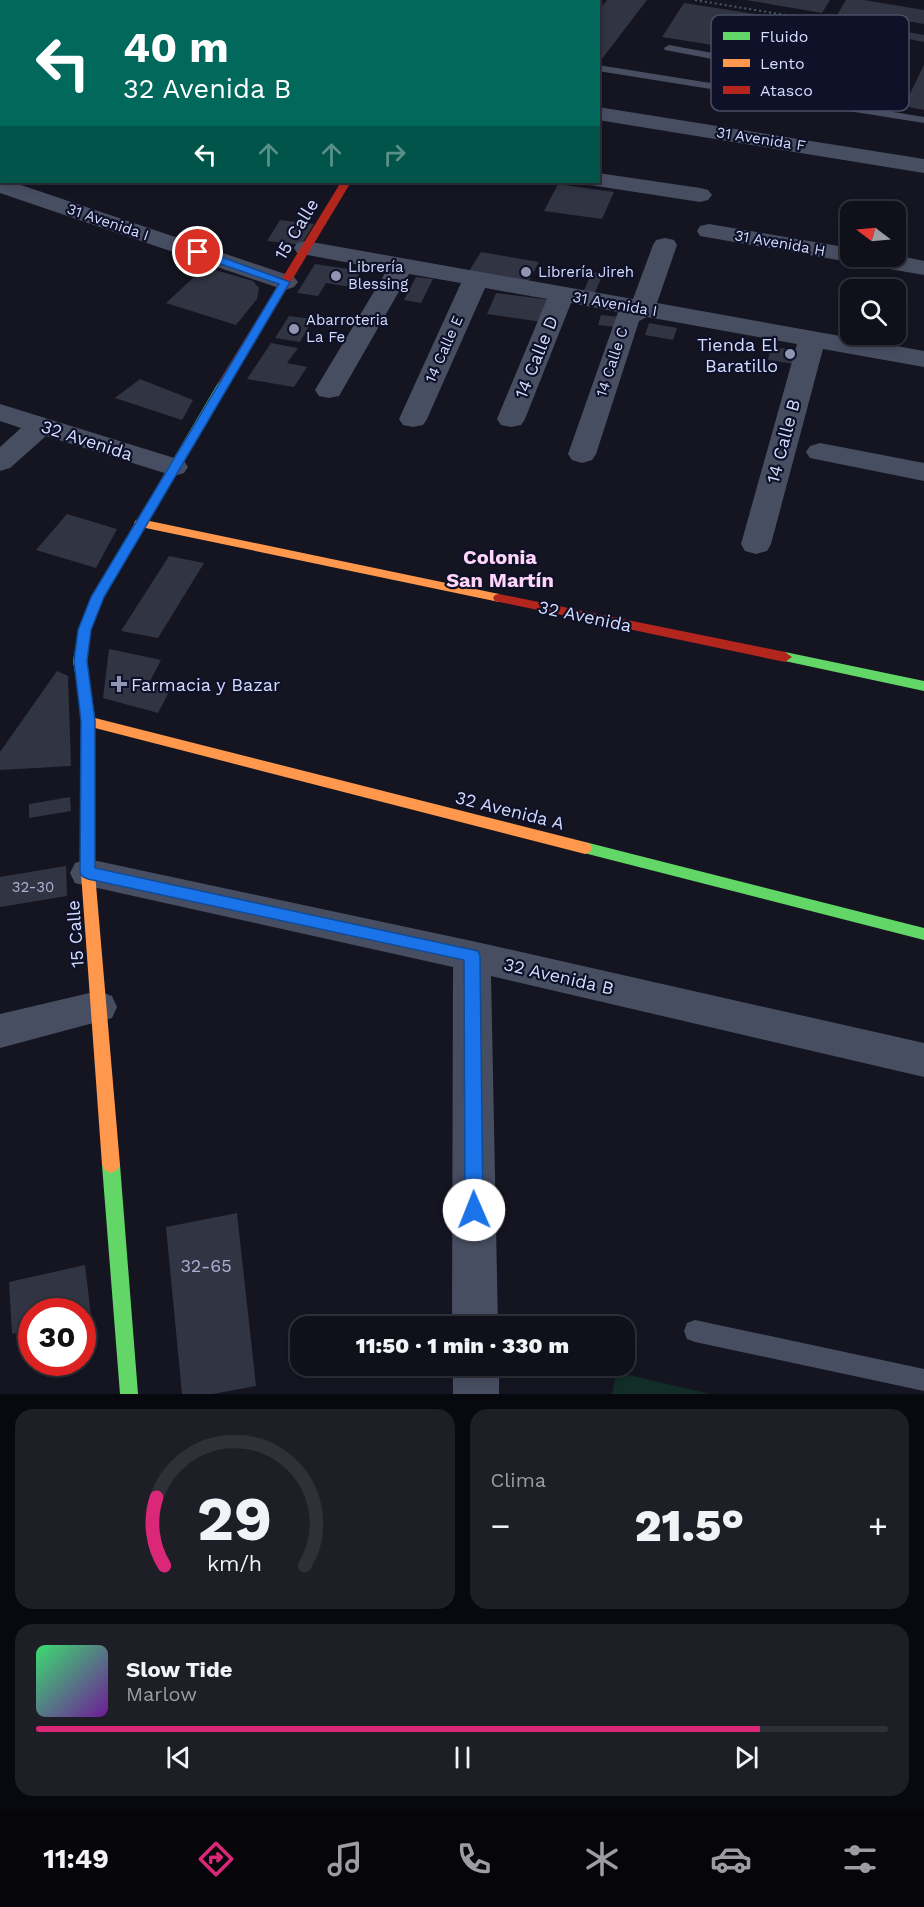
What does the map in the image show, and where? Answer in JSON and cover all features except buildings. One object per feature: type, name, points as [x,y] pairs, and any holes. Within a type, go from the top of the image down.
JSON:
[{"type":"street","name":"31 Avenida F","points":[[600,113],[924,166]]},
{"type":"street","points":[[600,180],[700,195]]},
{"type":"street","name":"15 Calle","points":[[129,1394],[88,873],[88,721],[80,661],[85,630],[98,597],[140,523],[345,183]]},
{"type":"street","name":"31 Avenida I","points":[[0,185],[285,282]]},
{"type":"street","name":"31 Avenida H","points":[[709,231],[840,253]]},
{"type":"street","name":"14 Calle C","points":[[582,454],[627,317],[642,309],[665,245]]},
{"type":"street","name":"31 Avenida I","points":[[306,248],[924,359]]},
{"type":"street","points":[[329,390],[402,265]]},
{"type":"street","points":[[906,265],[924,268]]},
{"type":"street","name":"14 Calle E","points":[[413,419],[476,279]]},
{"type":"street","name":"14 Calle D","points":[[511,419],[562,294]]},
{"type":"street","name":"14 Calle B","points":[[756,544],[812,339]]},
{"type":"street","name":"32 Avenida","points":[[0,412],[174,467]]},
{"type":"street","points":[[0,462],[41,425]]},
{"type":"street","points":[[820,452],[924,472]]},
{"type":"street","name":"32 Avenida","points":[[140,523],[924,686]]},
{"type":"street","name":"32 Avenida A","points":[[88,721],[924,934]]},
{"type":"street","name":"32 Avenida B","points":[[88,873],[472,956],[924,1060]]},
{"type":"street","points":[[472,956],[475,1316]]},
{"type":"street","points":[[0,1031],[98,1008]]},
{"type":"street","points":[[476,1376],[476,1394]]},
{"type":"lane","points":[[669,48],[711,56]]},
{"type":"lane","points":[[600,68],[711,86]]},
{"type":"lane","points":[[867,111],[924,120]]},
{"type":"lane","points":[[695,1331],[924,1380]]},
{"type":"path","points":[[695,0],[784,15]]},
{"type":"green space","points":[[615,1376],[633,1376],[710,1394],[612,1394]]},
{"type":"traffic: fast","points":[[88,718],[80,661],[85,630],[98,597],[224,383]]},
{"type":"traffic: fast","points":[[785,657],[924,686]]},
{"type":"traffic: fast","points":[[585,848],[924,934]]},
{"type":"traffic: fast","points":[[111,1165],[129,1394]]},
{"type":"traffic: slow","points":[[140,523],[499,598]]},
{"type":"traffic: slow","points":[[88,718],[88,873],[111,1165]]},
{"type":"traffic: slow","points":[[88,721],[585,848]]},
{"type":"traffic: jam","points":[[224,383],[345,183]]},
{"type":"traffic: jam","points":[[499,598],[785,657]]},
{"type":"place","name":"Librería Jireh","points":[[526,272]]},
{"type":"place","name":"Librería Blessing","points":[[336,276]]},
{"type":"place","name":"Abarroteria La Fe","points":[[294,329]]},
{"type":"place","name":"Tienda El Baratillo","points":[[790,354]]},
{"type":"place","name":"Farmacia y Bazar","points":[[119,684]]},
{"type":"district","name":"Colonia San Martín","points":[[500,568]]},
{"type":"route","points":[[198,252],[285,282],[140,523],[98,597],[85,630],[80,661],[88,721],[88,873],[472,956],[474,1210]]}]
